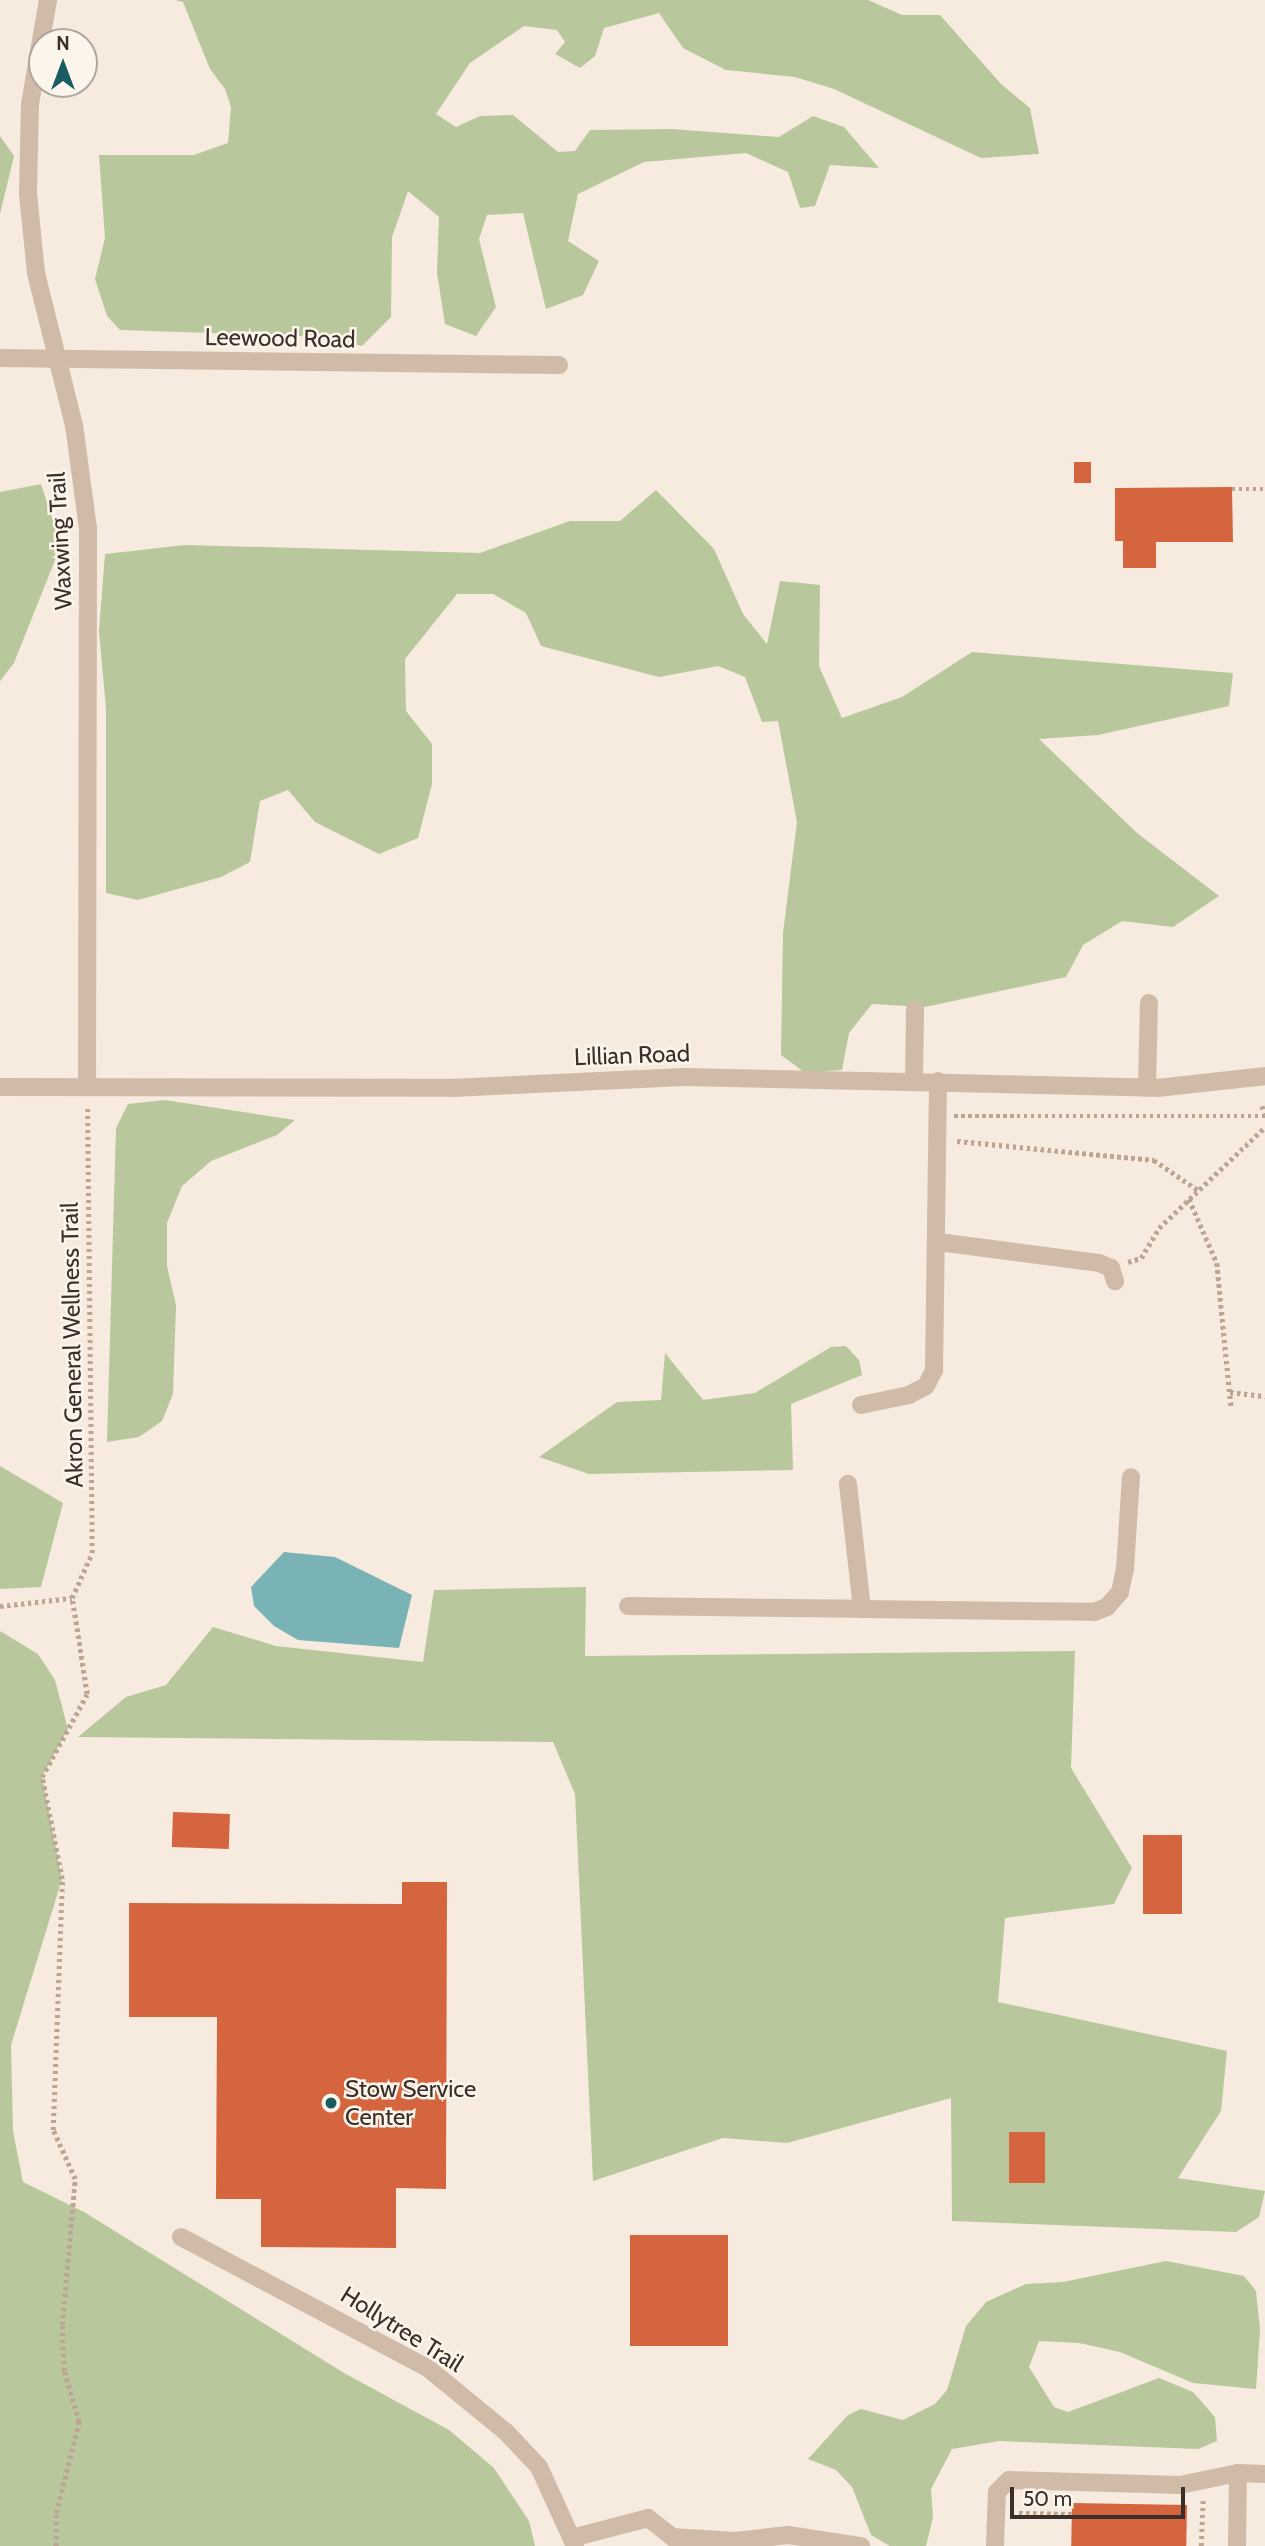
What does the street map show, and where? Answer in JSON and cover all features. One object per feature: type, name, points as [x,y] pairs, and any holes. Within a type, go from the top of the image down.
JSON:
[{"type":"street","name":"Waxwing Trail","points":[[48,0],[30,104],[28,194],[36,273],[74,425],[88,529],[87,1087]]},
{"type":"street","name":"Leewood Road","points":[[0,358],[559,365]]},
{"type":"street","points":[[1147,1088],[1149,1003]]},
{"type":"street","points":[[914,1081],[915,1010]]},
{"type":"street","name":"Lillian Road","points":[[0,1087],[452,1088],[641,1077],[1147,1088],[1265,1076]]},
{"type":"street","points":[[860,1405],[909,1395],[926,1386],[934,1370],[938,1242],[938,1082]]},
{"type":"street","points":[[938,1242],[1113,1275]]},
{"type":"street","points":[[628,1606],[1094,1612],[1107,1607],[1120,1592],[1125,1569],[1131,1477]]},
{"type":"street","points":[[848,1484],[862,1609]]},
{"type":"street","name":"Hollytree Trail","points":[[181,2237],[429,2369],[506,2432],[539,2467],[574,2542]]},
{"type":"street","points":[[1237,2546],[1238,2473]]},
{"type":"street","points":[[995,2546],[996,2492],[1009,2480],[1180,2485],[1238,2473],[1265,2474]]},
{"type":"street","points":[[574,2542],[648,2518],[671,2537],[734,2541],[788,2535],[850,2540],[861,2546]]},
{"type":"path","points":[[1233,489],[1265,489]]},
{"type":"path","name":"Akron General Wellness Trail","points":[[72,1598],[92,1553],[87,1087]]},
{"type":"path","points":[[938,1116],[1265,1115],[1262,1106]]},
{"type":"path","points":[[1113,1275],[1141,1258],[1159,1228],[1265,1127]]},
{"type":"path","points":[[938,1138],[1154,1160],[1198,1190]]},
{"type":"path","points":[[1189,1199],[1217,1263],[1231,1406]]},
{"type":"path","points":[[1230,1392],[1265,1396]]},
{"type":"path","points":[[0,1606],[72,1598],[88,1694],[42,1777],[62,1879],[53,2130],[75,2179],[62,2325],[64,2371],[79,2422],[56,2513],[56,2546]]},
{"type":"path","points":[[1202,2546],[1204,2480]]},
{"type":"path","points":[[1019,2513],[1072,2514]]},
{"type":"green space","points":[[175,0],[868,0],[902,15],[940,15],[1001,84],[1030,108],[1039,154],[981,158],[834,89],[795,77],[726,70],[683,48],[659,13],[604,28],[595,56],[580,68],[555,54],[565,42],[557,30],[524,26],[470,63],[436,114],[456,127],[480,116],[513,115],[558,152],[575,151],[590,130],[672,129],[779,137],[813,116],[844,127],[879,168],[830,165],[815,206],[800,208],[788,172],[746,153],[644,162],[578,194],[568,241],[599,261],[583,295],[546,309],[523,213],[487,215],[479,239],[496,307],[476,336],[445,324],[437,273],[439,217],[408,191],[392,237],[391,317],[362,346],[328,337],[120,330],[107,316],[95,279],[105,238],[99,155],[194,155],[228,143],[231,107],[225,89],[210,69],[183,2]]},
{"type":"green space","points":[[0,136],[14,156],[0,214]]},
{"type":"green space","points":[[41,484],[61,545],[14,663],[0,681],[0,492]]},
{"type":"green space","points":[[656,490],[714,549],[743,614],[767,644],[780,581],[820,585],[819,666],[842,718],[902,697],[972,652],[1233,673],[1229,706],[1098,735],[1039,739],[1137,833],[1219,896],[1173,927],[1122,921],[1083,945],[1066,977],[925,1007],[872,1004],[849,1033],[842,1070],[804,1072],[781,1055],[783,933],[797,822],[778,721],[762,722],[745,677],[718,666],[659,677],[541,646],[526,613],[493,594],[457,594],[405,659],[406,711],[432,744],[432,784],[418,838],[379,854],[315,822],[288,790],[260,801],[250,862],[221,877],[138,900],[106,893],[106,709],[99,631],[105,554],[185,545],[480,553],[570,521],[620,521]]},
{"type":"green space","points":[[165,1100],[295,1120],[277,1135],[211,1161],[182,1186],[167,1223],[167,1266],[176,1305],[173,1394],[162,1421],[139,1437],[107,1442],[116,1128],[128,1104]]},
{"type":"green space","points":[[846,1346],[859,1360],[862,1375],[791,1404],[793,1470],[589,1474],[539,1457],[617,1402],[661,1400],[665,1353],[703,1400],[755,1393],[831,1347]]},
{"type":"green space","points":[[0,1466],[63,1503],[41,1587],[0,1589]]},
{"type":"green space","points":[[586,1587],[585,1656],[1075,1651],[1071,1768],[1132,1868],[1114,1904],[1005,1918],[998,2002],[1227,2051],[1221,2111],[1178,2178],[1265,2191],[1259,2217],[1236,2232],[952,2221],[951,2098],[787,2143],[723,2138],[593,2181],[575,1794],[553,1742],[78,1737],[126,1697],[166,1685],[213,1627],[276,1646],[423,1662],[434,1590]]},
{"type":"green space","points":[[0,1631],[38,1654],[55,1680],[68,1729],[42,1777],[62,1879],[11,2045],[13,2131],[23,2182],[84,2212],[344,2373],[449,2430],[494,2468],[529,2521],[535,2546],[0,2546]]},
{"type":"green space","points":[[1166,2261],[1244,2276],[1256,2291],[1260,2329],[1256,2389],[1193,2383],[1120,2352],[1079,2343],[1039,2341],[1029,2367],[1054,2407],[1068,2412],[1159,2378],[1193,2392],[1215,2417],[1217,2441],[1198,2449],[999,2441],[952,2449],[931,2489],[933,2517],[926,2546],[890,2546],[871,2535],[852,2487],[836,2470],[808,2459],[848,2415],[861,2409],[903,2420],[935,2404],[947,2390],[966,2326],[986,2302],[1026,2284],[1063,2282]]},
{"type":"water","points":[[284,1552],[335,1557],[412,1595],[399,1648],[298,1640],[274,1626],[254,1606],[251,1587]]},
{"type":"building","points":[[1074,462],[1091,462],[1091,483],[1074,483]]},
{"type":"building","points":[[1232,487],[1233,542],[1156,542],[1156,568],[1123,568],[1123,541],[1115,541],[1115,488]]},
{"type":"building","points":[[173,1812],[230,1814],[229,1849],[172,1847]]},
{"type":"building","points":[[1143,1835],[1182,1835],[1182,1914],[1143,1914]]},
{"type":"building","name":"Stow Service Center","points":[[402,1882],[447,1882],[446,2189],[396,2188],[396,2248],[261,2247],[261,2199],[216,2199],[217,2017],[129,2017],[129,1903],[402,1904]]},
{"type":"building","points":[[1009,2132],[1045,2132],[1045,2183],[1009,2183]]},
{"type":"building","points":[[630,2235],[728,2235],[728,2346],[630,2346]]},
{"type":"building","points":[[1072,2503],[1187,2505],[1186,2546],[1071,2546]]},
{"type":"place","name":"Stow Service Center","points":[[331,2103]]}]
